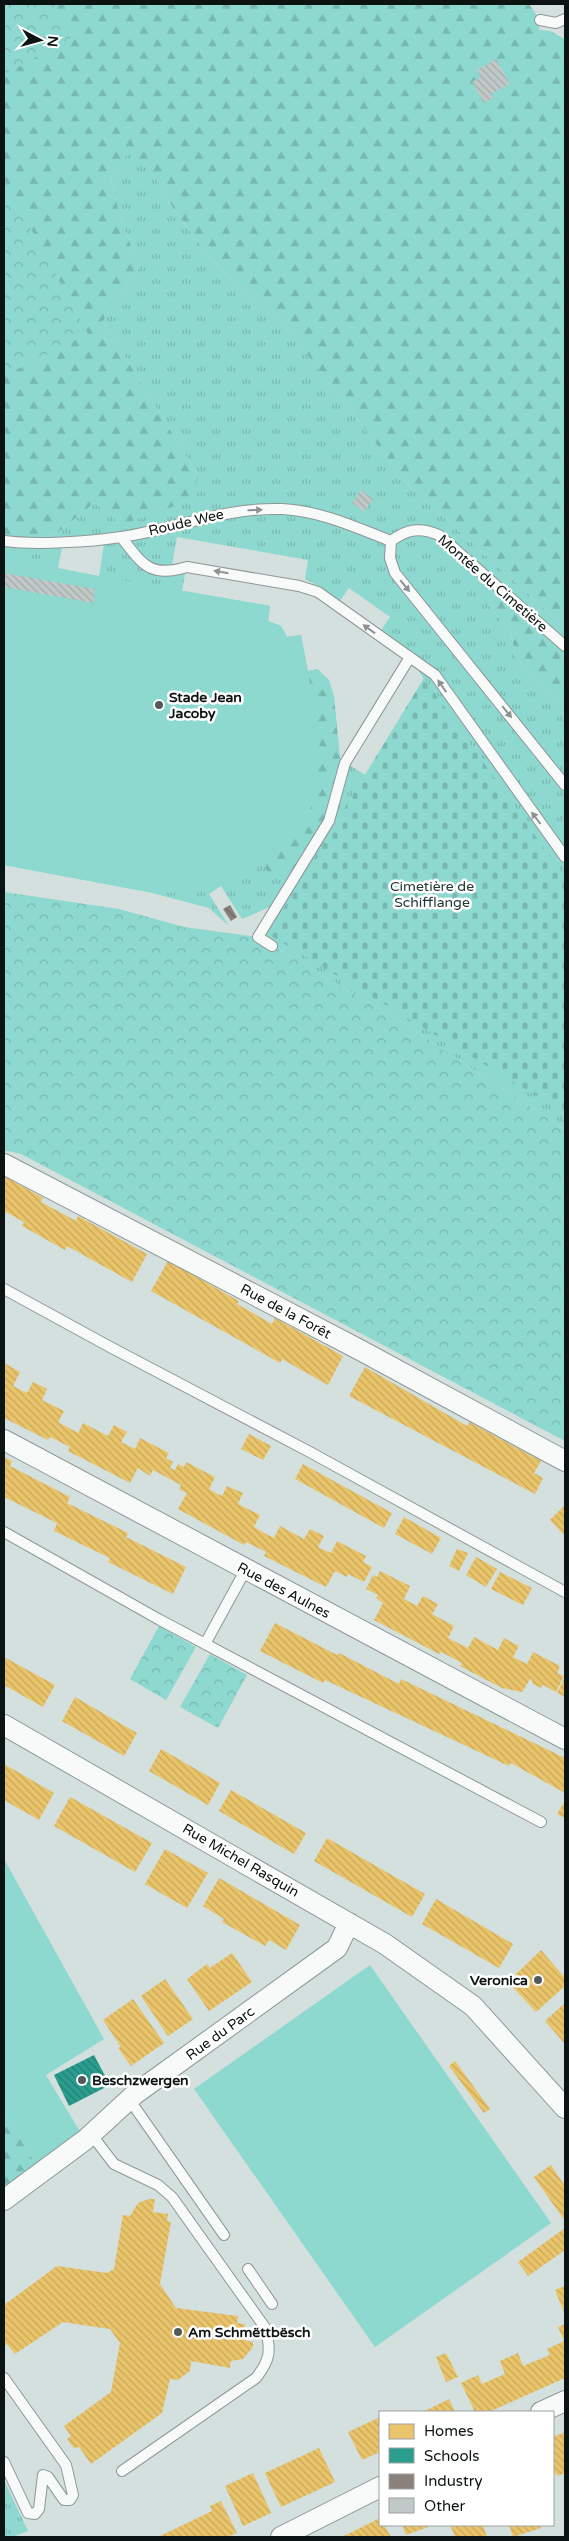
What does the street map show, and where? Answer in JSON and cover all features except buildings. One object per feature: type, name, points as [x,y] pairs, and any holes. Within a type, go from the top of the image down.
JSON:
[{"type":"street","name":"Rue de la Forêt","points":[[4,1164],[360,1350],[565,1461]]},
{"type":"street","name":"Rue des Aulnes","points":[[4,1440],[565,1739]]},
{"type":"street","name":"Rue Michel Rasquin","points":[[4,1725],[385,1944],[472,2006],[565,2108]]},
{"type":"street","name":"Rue du Parc","points":[[4,2200],[88,2137],[129,2099],[337,1948],[349,1923]]},
{"type":"street","points":[[543,2411],[565,2401]]},
{"type":"street","points":[[281,2537],[379,2488]]},
{"type":"lane","points":[[540,20],[556,23],[565,19]]},
{"type":"lane","name":"Roude Wee","points":[[4,541],[21,543],[121,537],[244,510],[284,509],[323,516],[391,541]]},
{"type":"lane","name":"Montée du Cimetière","points":[[391,541],[401,533],[413,530],[426,530],[438,535],[565,646]]},
{"type":"lane","points":[[121,537],[136,556],[152,570],[171,572],[187,567],[299,586],[318,592],[410,656],[435,675],[565,858]]},
{"type":"lane","points":[[391,541],[390,558],[395,573],[565,785]]},
{"type":"lane","points":[[272,946],[258,937],[329,821],[345,763],[410,656]]},
{"type":"lane","points":[[4,1289],[308,1451],[565,1592]]},
{"type":"lane","points":[[4,1532],[205,1644],[541,1822]]},
{"type":"lane","points":[[205,1644],[246,1569]]},
{"type":"lane","points":[[129,2099],[224,2234]]},
{"type":"lane","points":[[88,2137],[114,2164],[158,2185],[172,2196],[266,2329],[270,2346],[267,2364],[256,2378],[122,2471]]},
{"type":"lane","points":[[248,2269],[272,2304]]},
{"type":"lane","points":[[4,2378],[66,2465],[73,2495],[70,2500],[64,2500],[48,2477],[43,2475],[39,2509],[35,2514],[28,2513],[4,2462]]},
{"type":"green space","points":[[4,4],[529,4],[540,20],[539,30],[550,31],[565,39],[565,627],[407,484],[289,331],[211,260],[173,208],[158,181],[131,149],[111,178],[119,213],[139,268],[103,321],[199,477],[185,502],[122,525],[94,503],[56,534],[21,543],[4,536]]},
{"type":"green space","points":[[4,4],[53,4],[71,38],[4,75]]},
{"type":"green space","points":[[131,148],[158,181],[173,208],[211,260],[289,331],[407,484],[565,627],[565,646],[488,604],[511,634],[516,658],[565,708],[565,1130],[400,1021],[258,937],[279,903],[242,919],[221,886],[209,894],[229,926],[209,908],[148,892],[4,865],[4,536],[21,543],[56,534],[94,503],[199,477],[103,321],[139,268],[119,213],[111,178]],"holes":[[[177,537],[308,560],[305,579],[322,588],[339,602],[349,588],[390,617],[378,635],[410,657],[424,679],[365,775],[340,759],[334,697],[329,680],[317,669],[308,671],[301,635],[287,637],[281,626],[268,621],[270,606],[182,591],[185,574],[171,571]],[[104,544],[99,576],[58,568],[62,547]]]},
{"type":"green space","points":[[4,179],[88,334],[4,376]]},
{"type":"green space","name":"Stade Jean Jacoby","points":[[4,554],[58,563],[58,569],[270,606],[268,621],[281,626],[287,637],[301,635],[320,740],[313,804],[291,842],[263,864],[229,883],[185,893],[148,892],[4,865]]},
{"type":"green space","points":[[501,590],[565,646],[565,708],[516,658],[511,634],[488,604]]},
{"type":"green space","points":[[317,669],[329,680],[334,697],[340,759],[339,792],[301,869],[280,877],[268,873],[263,864],[291,842],[320,740],[308,671]]},
{"type":"green space","name":"Cimetière de Schifflange","points":[[424,678],[565,878],[565,1113],[268,934]]},
{"type":"green space","points":[[4,892],[119,909],[184,927],[258,937],[400,1021],[565,1130],[565,1441],[21,1154],[4,1150]]},
{"type":"green space","points":[[159,1626],[196,1647],[166,1700],[130,1679]]},
{"type":"green space","points":[[210,1654],[247,1675],[218,1728],[180,1707]]},
{"type":"green space","points":[[4,1859],[104,2039],[46,2075],[85,2140],[41,2173],[4,2111]]},
{"type":"green space","points":[[370,1965],[551,2223],[375,2347],[194,2089]]},
{"type":"green space","points":[[4,2111],[41,2173],[4,2200]]},
{"type":"green space","points":[[4,2480],[28,2531],[12,2537],[4,2537]]},
{"type":"place","name":"Stade Jean Jacoby","points":[[159,705]]},
{"type":"place","name":"Veronica","points":[[538,1980]]},
{"type":"place","name":"Beschzwergen","points":[[82,2080]]},
{"type":"place","name":"Am Schmëttbësch","points":[[178,2332]]}]
